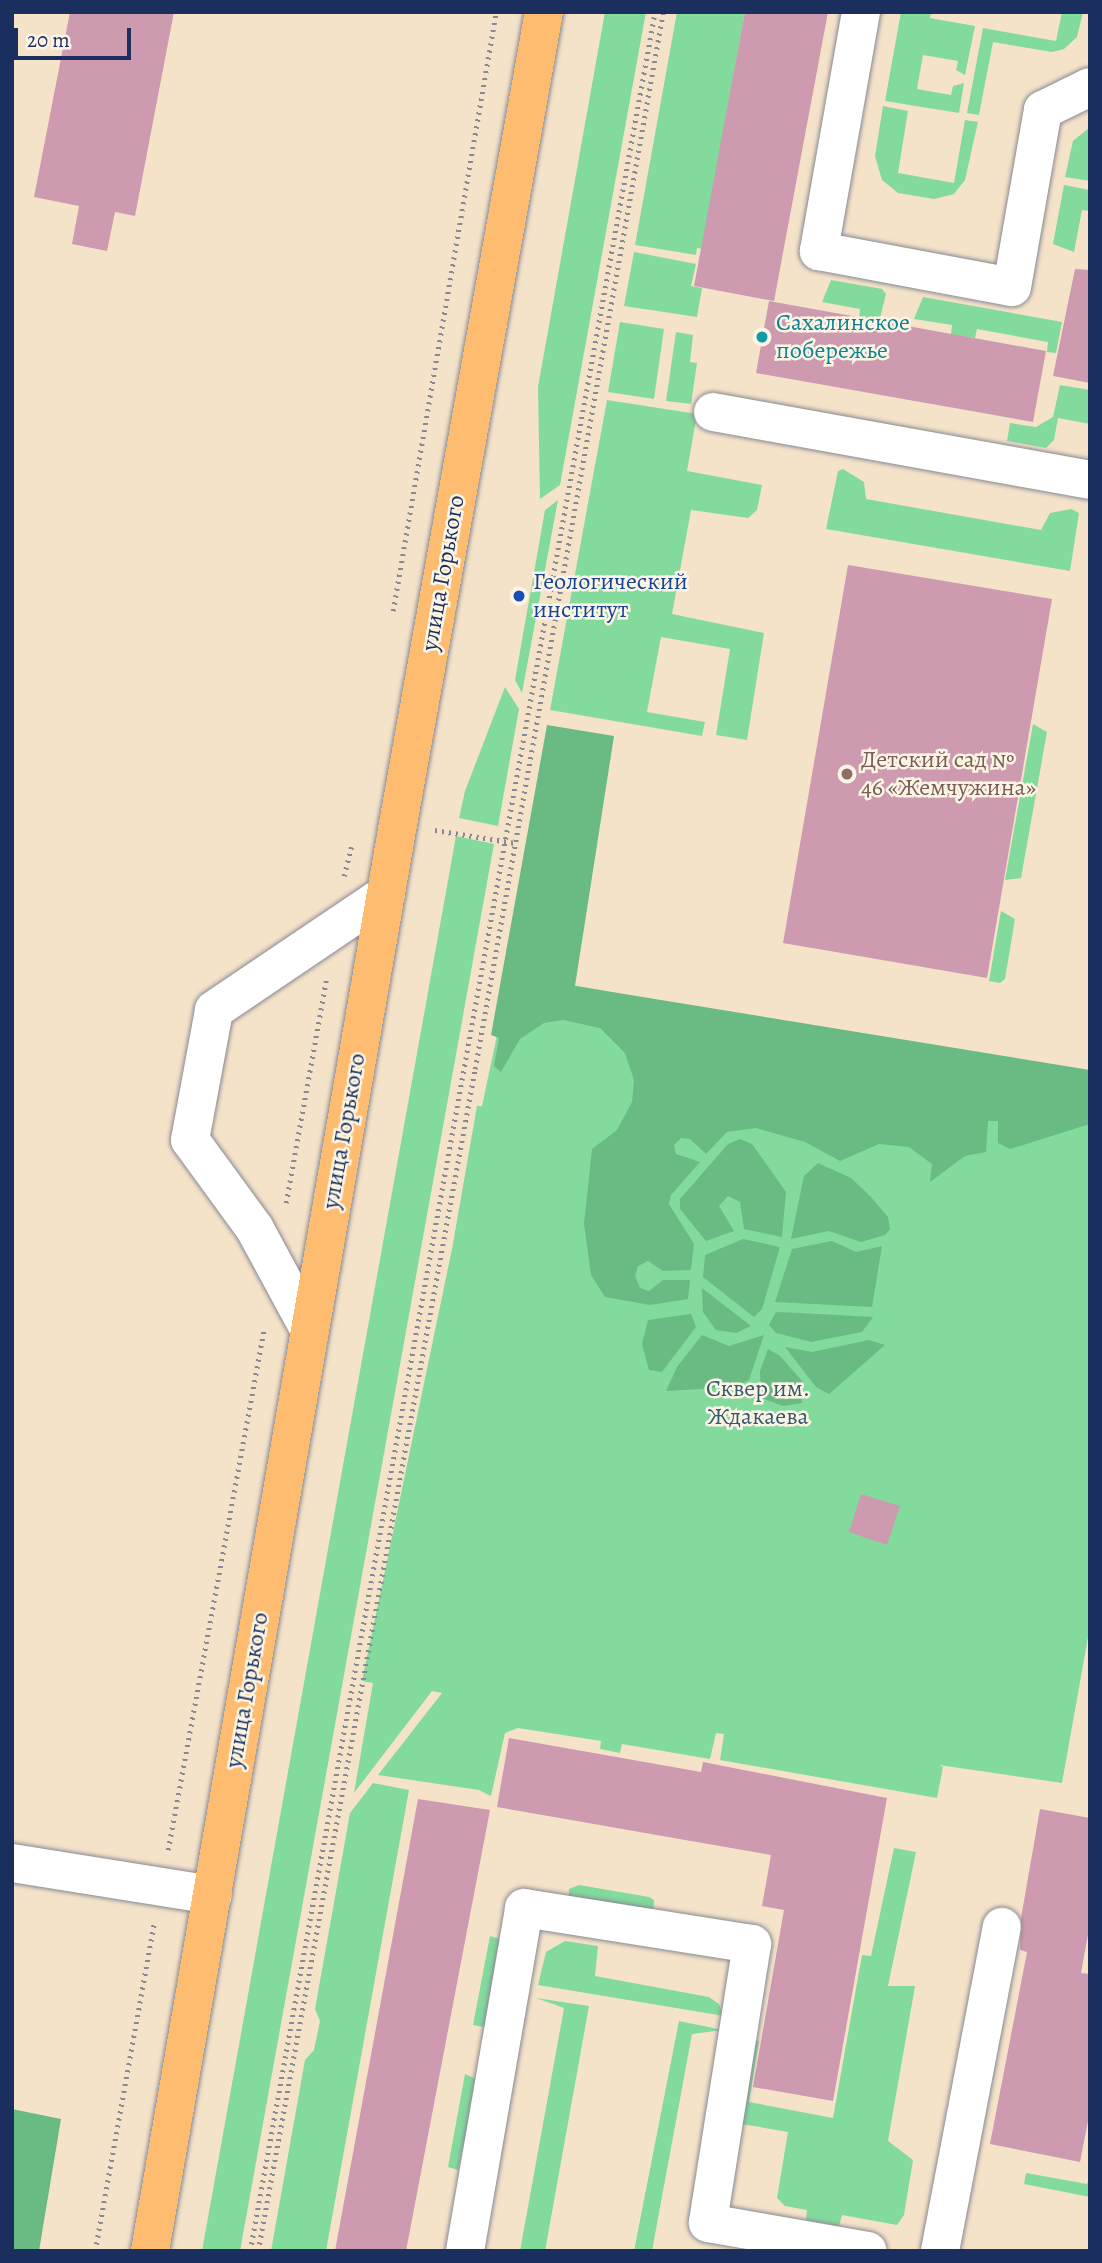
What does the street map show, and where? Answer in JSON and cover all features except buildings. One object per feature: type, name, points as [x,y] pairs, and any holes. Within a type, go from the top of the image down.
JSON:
[{"type":"main road","name":"улица Горького","points":[[150,2251],[309,1329],[544,12]]},
{"type":"street","points":[[861,12],[819,251],[1012,287],[1043,110],[1089,83]]},
{"type":"street","points":[[713,412],[1090,481]]},
{"type":"street","points":[[309,1329],[256,1229],[190,1140],[214,1010],[386,894]]},
{"type":"street","points":[[12,1863],[212,1895]]},
{"type":"street","points":[[465,2251],[524,1908],[751,1944],[706,2237],[868,2251]]},
{"type":"street","points":[[940,2251],[1002,1927]]},
{"type":"path","points":[[391,624],[496,12]]},
{"type":"path","points":[[250,2251],[655,12]]},
{"type":"path","points":[[258,2251],[478,1056],[663,12]]},
{"type":"path","points":[[343,880],[352,841]]},
{"type":"path","points":[[284,1217],[327,974]]},
{"type":"path","points":[[95,2251],[265,1322]]},
{"type":"green space","points":[[605,12],[646,12],[560,485],[540,499],[538,387]]},
{"type":"green space","points":[[677,12],[745,12],[702,249],[697,248],[696,255],[635,245]]},
{"type":"green space","points":[[901,12],[931,12],[930,18],[975,26],[965,75],[956,70],[958,61],[923,55],[917,89],[951,95],[953,86],[964,83],[959,113],[885,101]]},
{"type":"green space","points":[[1062,12],[1083,12],[1077,37],[1064,49],[1052,52],[993,42],[979,115],[967,113],[983,28],[1056,41]]},
{"type":"green space","points":[[883,106],[908,111],[898,173],[954,183],[965,120],[978,122],[965,180],[954,194],[934,199],[898,193],[882,180],[875,156]]},
{"type":"green space","points":[[1090,127],[1090,181],[1065,177],[1073,141]]},
{"type":"green space","points":[[1064,185],[1090,190],[1090,211],[1082,210],[1074,252],[1053,244]]},
{"type":"green space","points":[[634,252],[696,264],[691,286],[702,288],[697,317],[624,306]]},
{"type":"green space","points":[[831,280],[882,289],[886,294],[879,322],[859,319],[860,309],[822,302]]},
{"type":"green space","points":[[923,297],[1062,322],[1056,353],[1047,352],[1048,342],[977,329],[975,338],[951,335],[952,325],[914,319]]},
{"type":"green space","points":[[620,322],[664,329],[654,399],[608,392]]},
{"type":"green space","points":[[676,332],[693,335],[690,362],[697,363],[691,404],[666,401]]},
{"type":"green space","points":[[1060,385],[1090,390],[1090,424],[1058,418],[1054,440],[1046,448],[1007,441],[1010,423],[1036,427],[1053,417]]},
{"type":"green space","points":[[607,400],[697,414],[687,471],[762,485],[757,510],[748,518],[691,510],[672,614],[764,633],[747,740],[716,735],[730,649],[661,637],[647,712],[705,722],[702,736],[550,710]]},
{"type":"green space","points":[[843,469],[864,482],[866,499],[1041,530],[1050,513],[1071,509],[1079,513],[1070,571],[826,529],[838,471]]},
{"type":"green space","points":[[558,500],[522,693],[515,680],[545,510]]},
{"type":"green space","points":[[505,687],[519,709],[498,826],[459,818],[465,791]]},
{"type":"green space","points":[[1033,724],[1047,732],[1021,878],[1005,880]]},
{"type":"green space","points":[[547,725],[614,736],[575,986],[1090,1070],[1090,1124],[1010,1149],[998,1143],[998,1121],[988,1121],[986,1152],[965,1156],[930,1182],[932,1164],[909,1147],[879,1144],[840,1161],[805,1142],[756,1128],[727,1132],[706,1154],[690,1139],[681,1138],[674,1145],[676,1154],[700,1162],[671,1195],[669,1204],[694,1244],[691,1270],[663,1271],[648,1261],[638,1266],[635,1276],[640,1288],[649,1291],[663,1280],[690,1280],[688,1299],[650,1305],[605,1297],[591,1275],[584,1224],[592,1149],[617,1130],[632,1102],[634,1080],[625,1053],[600,1028],[563,1020],[544,1023],[520,1039],[501,1072],[494,1066],[499,1038],[491,1035]]},
{"type":"green space","points":[[456,836],[494,844],[240,2251],[202,2251]]},
{"type":"green space","points":[[1001,911],[1015,919],[1005,979],[1000,983],[989,981]]},
{"type":"green space","name":"Сквер им. Ждакаева","points":[[510,974],[1090,1077],[1090,1626],[1062,1783],[939,1765],[943,1767],[937,1798],[720,1760],[724,1734],[716,1733],[710,1759],[622,1744],[620,1753],[600,1749],[601,1741],[518,1728],[505,1733],[491,1796],[479,1790],[378,1775],[442,1693],[432,1691],[354,1793],[373,1683],[362,1681],[452,1249],[477,1106],[482,1106]]},
{"type":"green space","points":[[740,1139],[752,1144],[786,1192],[782,1237],[744,1229],[740,1202],[728,1196],[719,1206],[734,1231],[706,1241],[680,1209],[680,1199],[728,1144]]},
{"type":"green space","points":[[818,1163],[851,1178],[870,1196],[888,1217],[890,1229],[885,1235],[861,1242],[829,1231],[791,1239],[804,1176]]},
{"type":"green space","points":[[743,1239],[780,1247],[762,1309],[754,1317],[703,1277],[705,1255]]},
{"type":"green space","points":[[832,1241],[856,1252],[882,1246],[872,1307],[775,1302],[792,1249]]},
{"type":"green space","points":[[702,1288],[751,1326],[736,1333],[716,1330],[703,1312]]},
{"type":"green space","points":[[776,1312],[873,1317],[862,1332],[811,1342],[776,1333],[769,1325]]},
{"type":"green space","points":[[691,1314],[696,1327],[662,1372],[649,1370],[642,1344],[648,1320]]},
{"type":"green space","points":[[702,1335],[729,1346],[764,1335],[749,1380],[735,1387],[666,1391],[677,1367]]},
{"type":"green space","points":[[869,1340],[885,1345],[829,1394],[816,1387],[785,1347],[812,1352]]},
{"type":"green space","points":[[768,1349],[780,1356],[803,1382],[802,1403],[783,1406],[761,1398],[760,1371]]},
{"type":"green space","points":[[373,1783],[409,1790],[326,2251],[271,2251],[305,2060],[314,2050],[320,2021],[315,2009],[350,1813]]},
{"type":"green space","points":[[894,1848],[916,1852],[888,1986],[915,1986],[888,2141],[913,2160],[904,2215],[897,2225],[842,2215],[839,2226],[806,2220],[807,2210],[785,2206],[777,2198],[788,2132],[742,2124],[749,2040],[759,2041],[749,2102],[833,2118],[862,1955],[871,1956]]},
{"type":"green space","points":[[579,1885],[649,1897],[654,1900],[653,1915],[568,1903],[569,1889]]},
{"type":"green space","points":[[490,1936],[500,1939],[488,2024],[484,2027],[473,2025]]},
{"type":"green space","points":[[565,1941],[598,1946],[595,1976],[709,1997],[719,2004],[724,2016],[538,1985],[546,1952]]},
{"type":"green space","points":[[536,1998],[589,2006],[545,2251],[520,2251],[564,2008]]},
{"type":"green space","points":[[679,2021],[723,2030],[692,2034],[652,2251],[634,2251]]},
{"type":"green space","points":[[465,2074],[478,2080],[458,2170],[448,2167]]},
{"type":"green space","points":[[12,2109],[61,2119],[39,2251],[12,2251]]},
{"type":"green space","points":[[1026,2173],[1087,2184],[1090,2176],[1090,2197],[1024,2184]]},
{"type":"place","name":"Сахалинское побережье","points":[[762,337]]},
{"type":"place","name":"Геологический институт","points":[[519,596]]},
{"type":"place","name":"Детский сад № 46 «Жемчужина»","points":[[847,774]]}]
